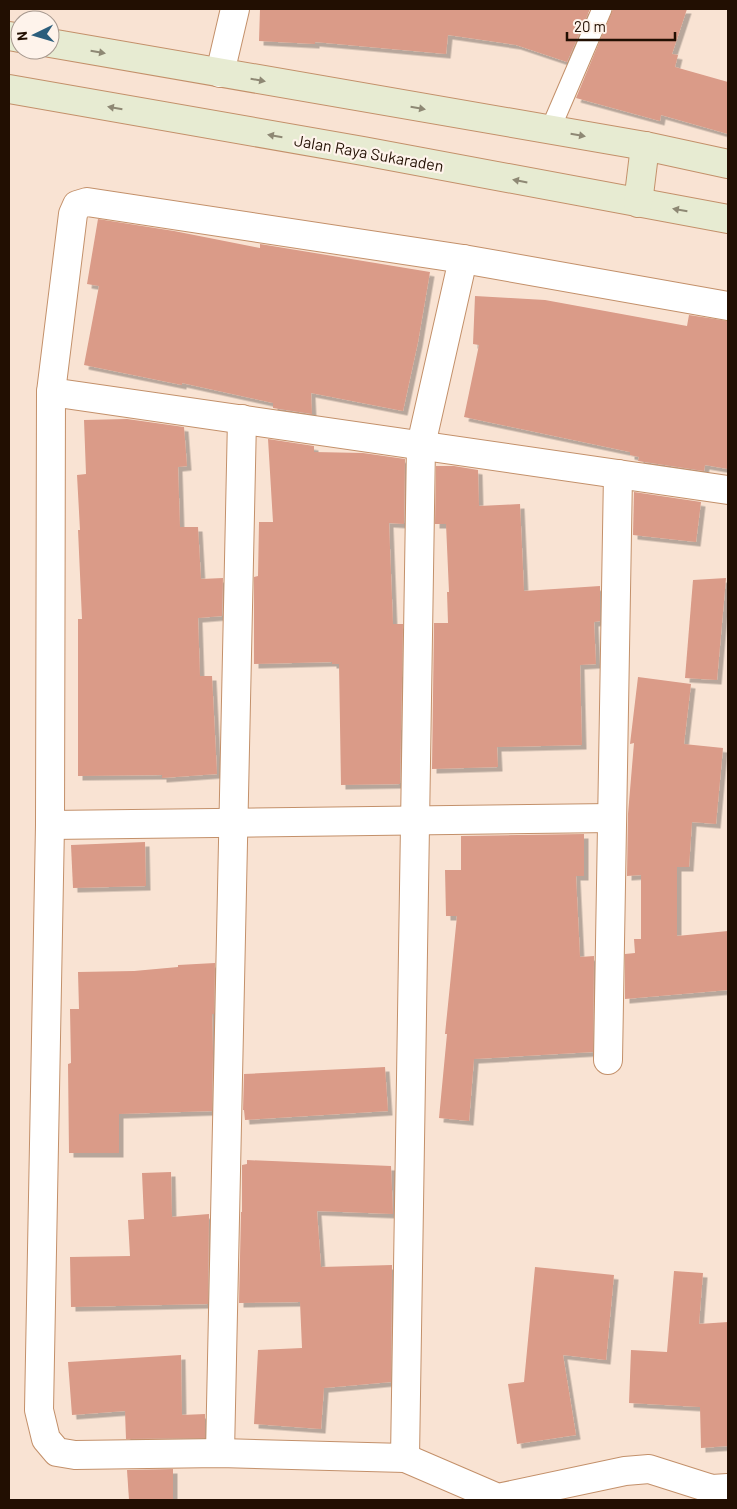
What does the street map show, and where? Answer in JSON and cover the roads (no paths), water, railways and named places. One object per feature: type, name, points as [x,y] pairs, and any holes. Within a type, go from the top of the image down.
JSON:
[{"type":"main road","points":[[60,45],[645,146],[728,164]]},
{"type":"main road","name":"Jalan Raya Sukaraden","points":[[9,89],[363,151],[728,219]]},
{"type":"main road","points":[[638,203],[645,146]]},
{"type":"street","points":[[220,73],[235,9]]},
{"type":"street","points":[[728,306],[463,259],[87,202],[77,204],[73,214],[51,392],[50,825],[39,1410],[46,1439],[57,1452],[75,1455],[220,1453],[405,1458],[498,1499],[625,1471],[649,1469],[712,1489],[728,1488]]},
{"type":"street","points":[[405,1458],[421,445],[463,259]]},
{"type":"street","points":[[51,392],[728,490]]},
{"type":"street","points":[[220,1453],[242,419]]},
{"type":"street","points":[[608,1060],[618,474]]},
{"type":"street","points":[[50,825],[612,818]]},
{"type":"lane","points":[[550,130],[602,9]]}]
